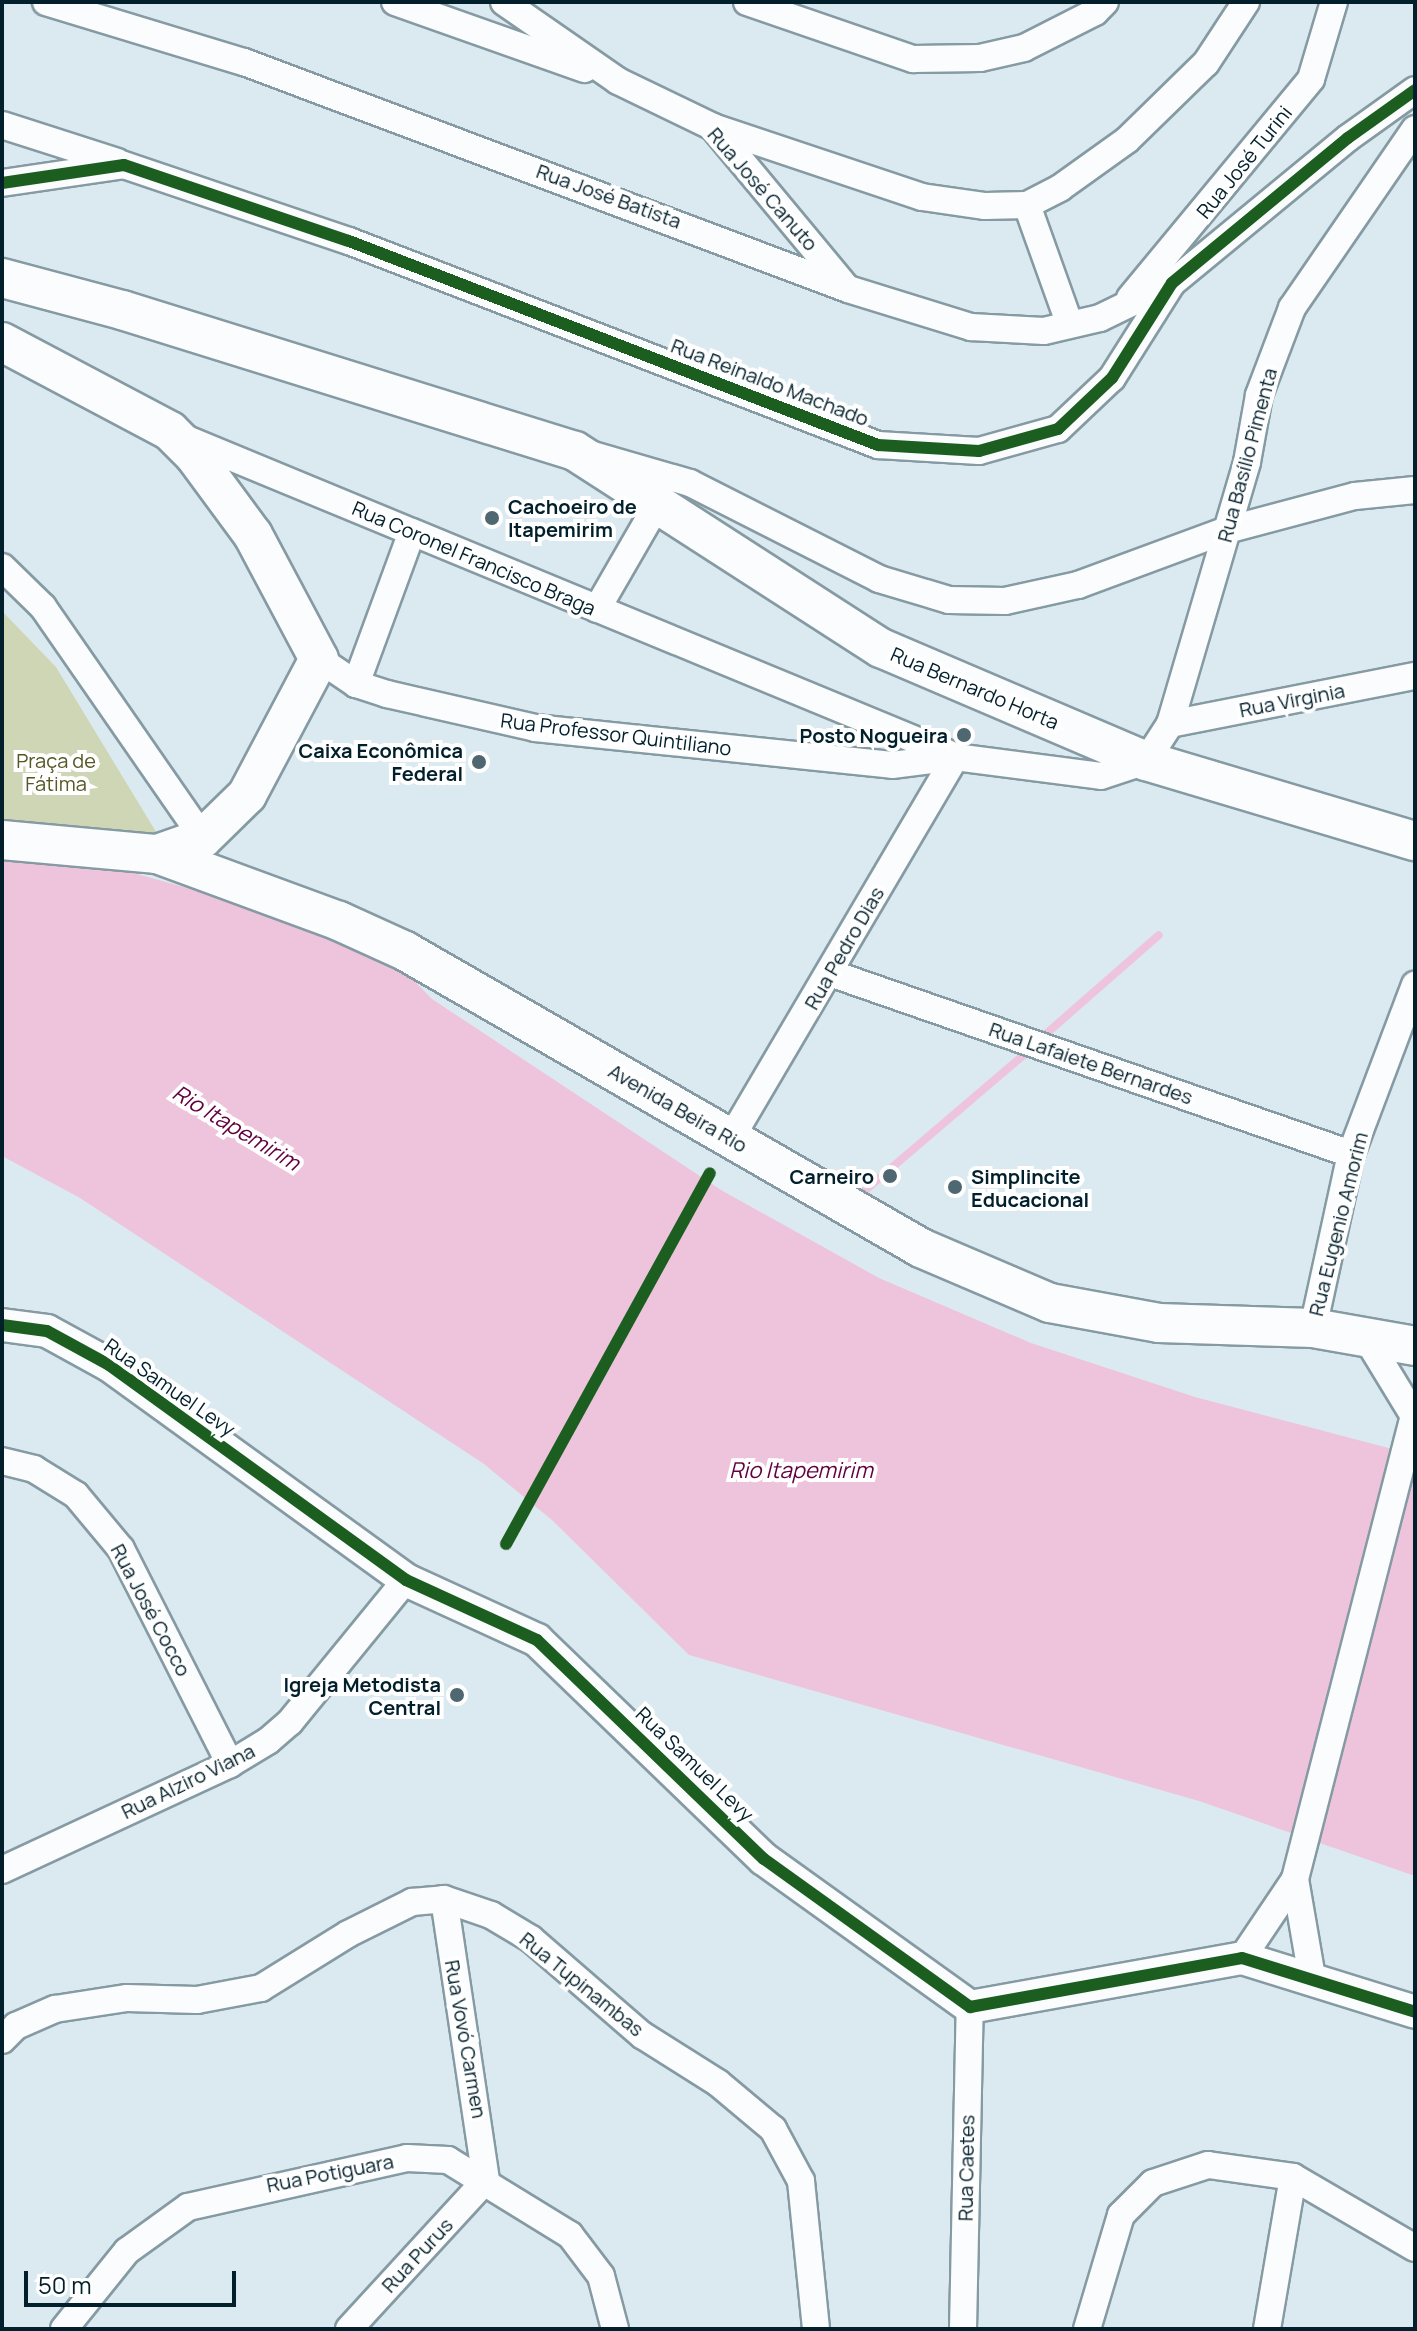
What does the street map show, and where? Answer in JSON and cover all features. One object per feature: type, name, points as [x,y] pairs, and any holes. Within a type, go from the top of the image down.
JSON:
[{"type":"main road","name":"Rua Bernardo Horta","points":[[2,278],[137,314],[575,451],[881,648],[1146,761],[1415,841]]},
{"type":"main road","name":"Rua Coronel Francisco Braga","points":[[2,342],[170,431]]},
{"type":"main road","name":"Rua Professor Quintiliano","points":[[170,431],[194,455],[253,535],[319,659]]},
{"type":"main road","points":[[157,854],[203,838],[247,795],[319,659]]},
{"type":"main road","name":"Avenida Beira Rio","points":[[2,840],[157,854],[405,951],[921,1248],[1050,1303],[1159,1323],[1313,1328],[1364,1334],[1415,1346]]},
{"type":"street","name":"Rua José Batista","points":[[46,2],[244,62],[848,289],[971,327],[1044,331],[1124,306],[1172,283]]},
{"type":"street","points":[[395,2],[618,81]]},
{"type":"street","name":"Rua José Canuto","points":[[504,2],[618,81],[713,127],[848,289]]},
{"type":"street","points":[[747,2],[913,59],[926,59],[980,58],[1024,48],[1095,12],[1105,2]]},
{"type":"street","points":[[713,127],[922,197],[985,206],[1027,205],[1060,188],[1127,140],[1206,63],[1246,2]]},
{"type":"street","name":"Rua José Turini","points":[[1124,306],[1311,79],[1334,2]]},
{"type":"street","name":"Rua Reinaldo Machado","points":[[2,183],[124,165],[349,241],[878,445],[979,451],[1058,429],[1112,378],[1172,283],[1348,138],[1415,90]]},
{"type":"street","points":[[2,125],[124,165]]},
{"type":"street","name":"Rua Basílio Pimenta","points":[[1146,761],[1170,724],[1227,530],[1259,395],[1292,308],[1415,129]]},
{"type":"street","points":[[1027,205],[1070,325]]},
{"type":"street","name":"Rua Coronel Francisco Braga","points":[[170,431],[955,757]]},
{"type":"street","points":[[575,451],[628,462],[690,483],[879,579],[949,600],[1005,601],[1078,585],[1227,530],[1355,496],[1415,490]]},
{"type":"street","points":[[597,609],[657,505]]},
{"type":"street","points":[[356,684],[412,532]]},
{"type":"street","points":[[2,567],[43,607],[78,654],[203,838]]},
{"type":"street","name":"Rua Professor Quintiliano","points":[[319,659],[356,684],[535,728],[892,765],[955,757],[1101,776],[1146,761]]},
{"type":"street","name":"Rua Virginia","points":[[1170,724],[1415,676]]},
{"type":"street","name":"Rua Pedro Dias","points":[[731,1138],[955,757]]},
{"type":"street","name":"Rua Lafaiete Bernardes","points":[[830,973],[1351,1154]]},
{"type":"street","name":"Rua Eugenio Amorim","points":[[1313,1328],[1351,1154],[1415,985]]},
{"type":"street","name":"Rua Samuel Levy","points":[[2,1325],[47,1331],[109,1365],[406,1580],[537,1640],[764,1859],[970,2007]]},
{"type":"street","points":[[1242,1958],[1297,1873],[1413,1422],[1364,1334]]},
{"type":"street","name":"Rua José Cocco","points":[[2,1461],[34,1469],[76,1495],[121,1549],[230,1764]]},
{"type":"street","name":"Rua Alziro Viana","points":[[2,1870],[230,1764],[290,1722],[406,1580]]},
{"type":"street","points":[[1297,1873],[1312,1977]]},
{"type":"street","name":"Rua Tupinambas","points":[[2,2040],[16,2026],[55,2009],[127,1998],[197,2000],[261,1988],[348,1934],[412,1902],[444,1899],[491,1915],[531,1939],[630,2025],[718,2083],[773,2129],[801,2181],[816,2329]]},
{"type":"street","name":"Rua Vovó Carmen","points":[[444,1899],[486,2180]]},
{"type":"street","points":[[970,2007],[1242,1958],[1312,1977],[1415,2012]]},
{"type":"street","name":"Rua Caetes","points":[[963,2329],[970,2007]]},
{"type":"street","name":"Rua Potiguara","points":[[64,2329],[127,2251],[188,2207],[407,2158],[448,2160],[486,2180],[570,2235],[601,2276],[615,2329]]},
{"type":"street","points":[[1087,2329],[1121,2215],[1153,2183],[1208,2165],[1293,2177],[1415,2248]]},
{"type":"street","points":[[1267,2329],[1293,2177]]},
{"type":"street","name":"Rua Purus","points":[[349,2329],[486,2180]]},
{"type":"green space","name":"Praça de Fátima","points":[[2,611],[56,667],[161,840],[2,824]]},
{"type":"water","name":"Rio Itapemirim","points":[[2,854],[101,864],[281,914],[388,954],[432,999],[721,1190],[879,1278],[1031,1343],[1195,1397],[1415,1455],[1415,1876],[1199,1801],[689,1655],[553,1521],[484,1464],[80,1198],[2,1156]]},
{"type":"waterway","points":[[1039,1040],[1159,935]]},
{"type":"waterway","points":[[855,1199],[1025,1054]]},
{"type":"cycle path","points":[[2,183],[124,165],[349,241],[878,445],[979,451],[1058,429],[1112,378],[1172,283],[1348,138],[1415,90]]},
{"type":"cycle path","points":[[506,1544],[710,1173]]},
{"type":"cycle path","points":[[2,1325],[47,1331],[109,1365],[406,1580],[537,1640],[764,1859],[970,2007],[1242,1958],[1415,2012]]},
{"type":"place","name":"Cachoeiro de Itapemirim","points":[[492,518]]},
{"type":"place","name":"Posto Nogueira","points":[[964,735]]},
{"type":"place","name":"Caixa Econômica Federal","points":[[479,762]]},
{"type":"place","name":"Carneiro","points":[[890,1176]]},
{"type":"place","name":"Simplincite Educacional","points":[[955,1187]]},
{"type":"place","name":"Igreja Metodista Central","points":[[457,1695]]}]
